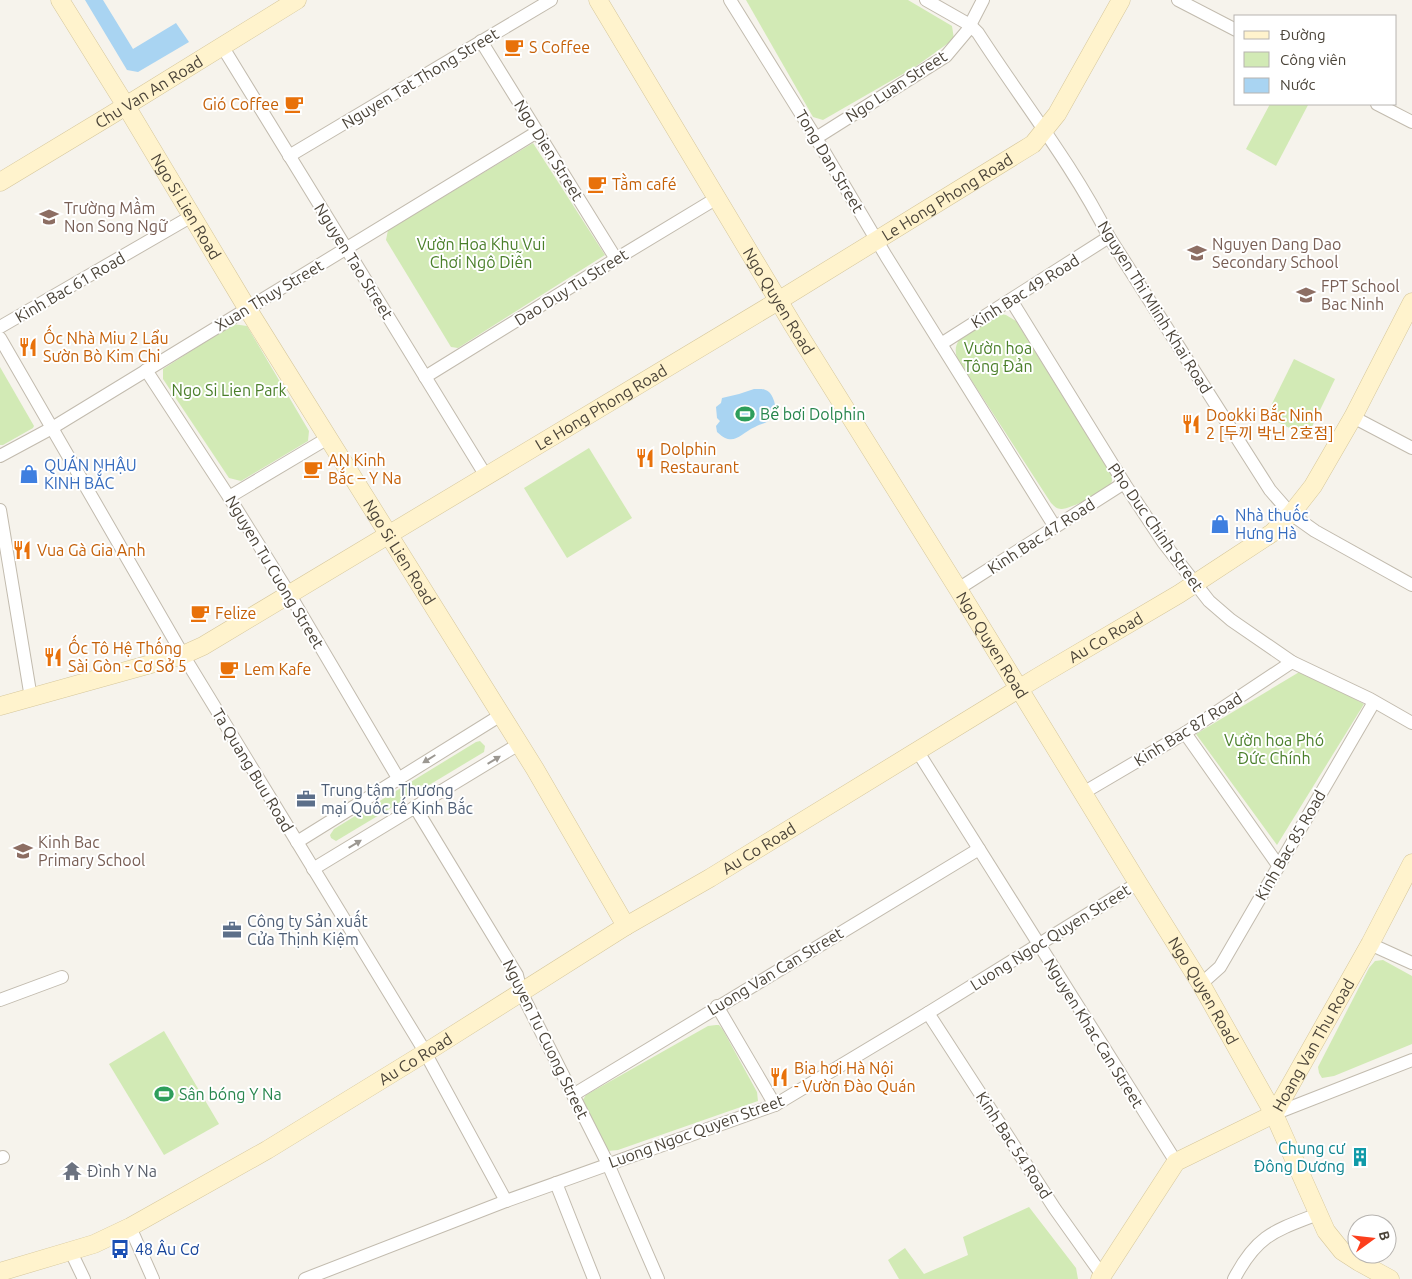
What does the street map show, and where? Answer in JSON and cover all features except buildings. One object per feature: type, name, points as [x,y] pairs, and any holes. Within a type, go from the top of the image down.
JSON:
[{"type":"street","name":"Ngo Si Lien Road","points":[[60,0],[388,536],[519,744],[626,926]]},
{"type":"street","name":"Chu Van An Road","points":[[0,182],[297,0]]},
{"type":"street","name":"Nguyen Tat Thong Street","points":[[290,156],[551,0]]},
{"type":"street","name":"Ngo Quyen Road","points":[[598,0],[778,301],[1201,984],[1274,1114],[1326,1231],[1342,1251],[1390,1279]]},
{"type":"street","name":"Tong Dan Street","points":[[730,0],[1055,527]]},
{"type":"street","name":"Nguyen Thi MIinh Khai Road","points":[[926,0],[970,25],[978,33],[1045,130],[1098,215],[1109,237],[1270,490],[1292,514],[1315,531],[1412,585]]},
{"type":"street","name":"Ngo Luan Street","points":[[816,138],[942,59],[960,40],[983,0]]},
{"type":"street","name":"Le Hong Phong Road","points":[[0,706],[183,655],[204,646],[778,301],[1033,144],[1062,106],[1121,0]]},
{"type":"street","points":[[1178,0],[1234,29]]},
{"type":"street","name":"Ngo Dien Street","points":[[481,42],[616,258]]},
{"type":"street","name":"Nguyen Tao Street","points":[[222,46],[486,476]]},
{"type":"street","points":[[1378,105],[1412,122]]},
{"type":"street","name":"Xuan Thuy Street","points":[[0,456],[52,428],[537,132]]},
{"type":"street","name":"Dao Duy Tu Street","points":[[425,377],[616,258],[717,198]]},
{"type":"street","name":"Kinh Bac 61 Road","points":[[0,327],[192,216]]},
{"type":"street","name":"Kinh Bac 49 Road","points":[[941,344],[1109,237]]},
{"type":"street","name":"Pho Duc Chinh Street","points":[[1011,300],[1124,483],[1163,542],[1209,601],[1231,620],[1292,662],[1374,702],[1412,723]]},
{"type":"street","name":"Au Co Road","points":[[0,1272],[94,1244],[130,1227],[267,1150],[626,926],[710,878],[918,752],[1194,584],[1272,533],[1292,514],[1313,486],[1352,417],[1412,302]]},
{"type":"street","name":"Ta Quang Buu Road","points":[[0,338],[183,655],[425,1053],[506,1201]]},
{"type":"street","name":"Nguyen Tu Cuong Street","points":[[146,370],[290,595],[398,778]]},
{"type":"street","points":[[1352,417],[1412,448]]},
{"type":"street","points":[[229,497],[328,438]]},
{"type":"street","name":"Kinh Bac 47 Road","points":[[958,589],[1124,483]]},
{"type":"street","points":[[0,510],[31,698]]},
{"type":"street","name":"Kinh Bac 87 Road","points":[[1083,793],[1185,733],[1292,662]]},
{"type":"street","name":"Kinh Bac 85 Road","points":[[1201,984],[1220,967],[1374,702]]},
{"type":"street","points":[[297,842],[501,715]]},
{"type":"street","points":[[1185,733],[1278,865]]},
{"type":"street","points":[[313,869],[519,744]]},
{"type":"street","name":"Nguyen Khac Can Street","points":[[918,752],[1176,1162]]},
{"type":"street","name":"Nguyen Tu Cuong Street","points":[[415,807],[517,975],[521,992],[608,1164],[658,1279]]},
{"type":"street","name":"Luong Van Can Street","points":[[573,1094],[979,849]]},
{"type":"street","name":"Hoang Van Thu Road","points":[[1176,1162],[1274,1114],[1370,944],[1412,863]]},
{"type":"street","name":"Luong Ngoc Quyen Street","points":[[305,1279],[506,1201],[775,1105],[1138,884]]},
{"type":"street","points":[[1370,944],[1412,963]]},
{"type":"street","points":[[0,1000],[62,977]]},
{"type":"street","points":[[718,1006],[775,1105]]},
{"type":"street","name":"Kinh Bac 54 Road","points":[[928,1013],[1101,1277]]},
{"type":"street","points":[[1274,1114],[1412,1060]]},
{"type":"street","points":[[1101,1277],[1176,1162]]},
{"type":"street","points":[[556,1183],[594,1279]]},
{"type":"street","points":[[1234,1279],[1242,1264],[1258,1243],[1285,1227],[1318,1214]]},
{"type":"street","points":[[130,1227],[153,1279]]},
{"type":"street","points":[[71,1252],[84,1279]]},
{"type":"green space","points":[[746,0],[908,0],[952,26],[954,39],[915,67],[823,120],[813,117]]},
{"type":"green space","points":[[1269,105],[1308,105],[1276,166],[1246,149]]},
{"type":"green space","name":"Vườn Hoa Khu Vui Chơi Ngô Diễn","points":[[533,143],[605,255],[458,348],[451,347],[386,240],[388,230]]},
{"type":"green space","name":"Vườn hoa Tông Đản","points":[[1001,314],[1016,321],[1111,474],[1112,482],[1107,488],[1071,507],[1060,509],[1051,503],[957,358],[957,343],[967,332],[995,315]]},
{"type":"green space","name":"Ngo Si Lien Park","points":[[233,324],[247,326],[309,431],[308,441],[241,481],[229,478],[163,379],[163,369]]},
{"type":"green space","points":[[1294,359],[1335,379],[1307,437],[1266,416]]},
{"type":"green space","points":[[0,367],[34,426],[3,445],[0,445]]},
{"type":"green space","points":[[589,448],[632,518],[567,558],[524,488]]},
{"type":"green space","name":"Vườn hoa Phó Đức Chính","points":[[1301,671],[1364,704],[1277,845],[1196,734]]},
{"type":"green space","points":[[480,741],[485,746],[484,752],[336,841],[331,838],[330,835],[334,829]]},
{"type":"green space","points":[[1383,960],[1412,976],[1412,1044],[1334,1076],[1322,1078],[1318,1067],[1369,968],[1375,961]]},
{"type":"green space","points":[[719,1025],[757,1092],[758,1101],[618,1150],[608,1151],[582,1101],[586,1095],[708,1026]]},
{"type":"green space","name":"Sân bóng Y Na","points":[[164,1031],[219,1124],[164,1155],[109,1064]]},
{"type":"green space","points":[[1029,1207],[1076,1268],[1078,1279],[899,1279],[888,1260],[905,1248],[924,1274],[968,1255],[963,1237]]},
{"type":"water","points":[[85,0],[103,0],[133,49],[176,23],[189,42],[138,72],[127,70]]},
{"type":"water","name":"Bể bơi Dolphin","points":[[754,389],[762,389],[769,392],[775,405],[774,415],[768,421],[736,438],[728,439],[723,437],[717,432],[716,426],[720,421],[717,418],[716,407],[721,403],[722,398]]},
{"type":"place","name":"S Coffee","points":[[514,47]]},
{"type":"place","name":"Gió Coffee","points":[[294,104]]},
{"type":"place","name":"Tằm café","points":[[597,184]]},
{"type":"place","name":"Trường Mầm Non Song Ngữ","points":[[49,217]]},
{"type":"place","name":"Nguyen Dang Dao Secondary School","points":[[1197,253]]},
{"type":"place","name":"FPT School Bac Ninh","points":[[1306,295]]},
{"type":"place","name":"Ốc Nhà Miu 2 Lẩu Sườn Bò Kim Chi","points":[[28,347]]},
{"type":"place","name":"Bể bơi Dolphin","points":[[745,414]]},
{"type":"place","name":"Dookki Bắc Ninh 2 [두끼 박닌 2호점]","points":[[1191,424]]},
{"type":"place","name":"Dolphin Restaurant","points":[[645,458]]},
{"type":"place","name":"AN Kinh Bắc – Y Na","points":[[313,469]]},
{"type":"place","name":"QUÁN NHẬU KINH BẮC","points":[[29,474]]},
{"type":"place","name":"Nhà thuốc Hưng Hà","points":[[1220,524]]},
{"type":"place","name":"Vua Gà Gia Anh","points":[[22,550]]},
{"type":"place","name":"Felize","points":[[200,613]]},
{"type":"place","name":"Ốc Tô Hệ Thống Sài Gòn - Cơ Sở 5","points":[[53,657]]},
{"type":"place","name":"Lem Kafe","points":[[229,669]]},
{"type":"place","name":"Trung tâm Thương mại Quốc tế Kinh Bắc","points":[[306,799]]},
{"type":"place","name":"Kinh Bac Primary School","points":[[23,851]]},
{"type":"place","name":"Công ty Sản xuất Cửa Thịnh Kiệm","points":[[232,930]]},
{"type":"place","name":"Bia hơi Hà Nội - Vườn Đào Quán","points":[[779,1077]]},
{"type":"place","name":"Sân bóng Y Na","points":[[164,1094]]},
{"type":"place","name":"Chung cư Đông Dương","points":[[1360,1157]]},
{"type":"place","name":"Đình Y Na","points":[[72,1171]]},
{"type":"place","name":"48 Âu Cơ","points":[[120,1249]]}]
